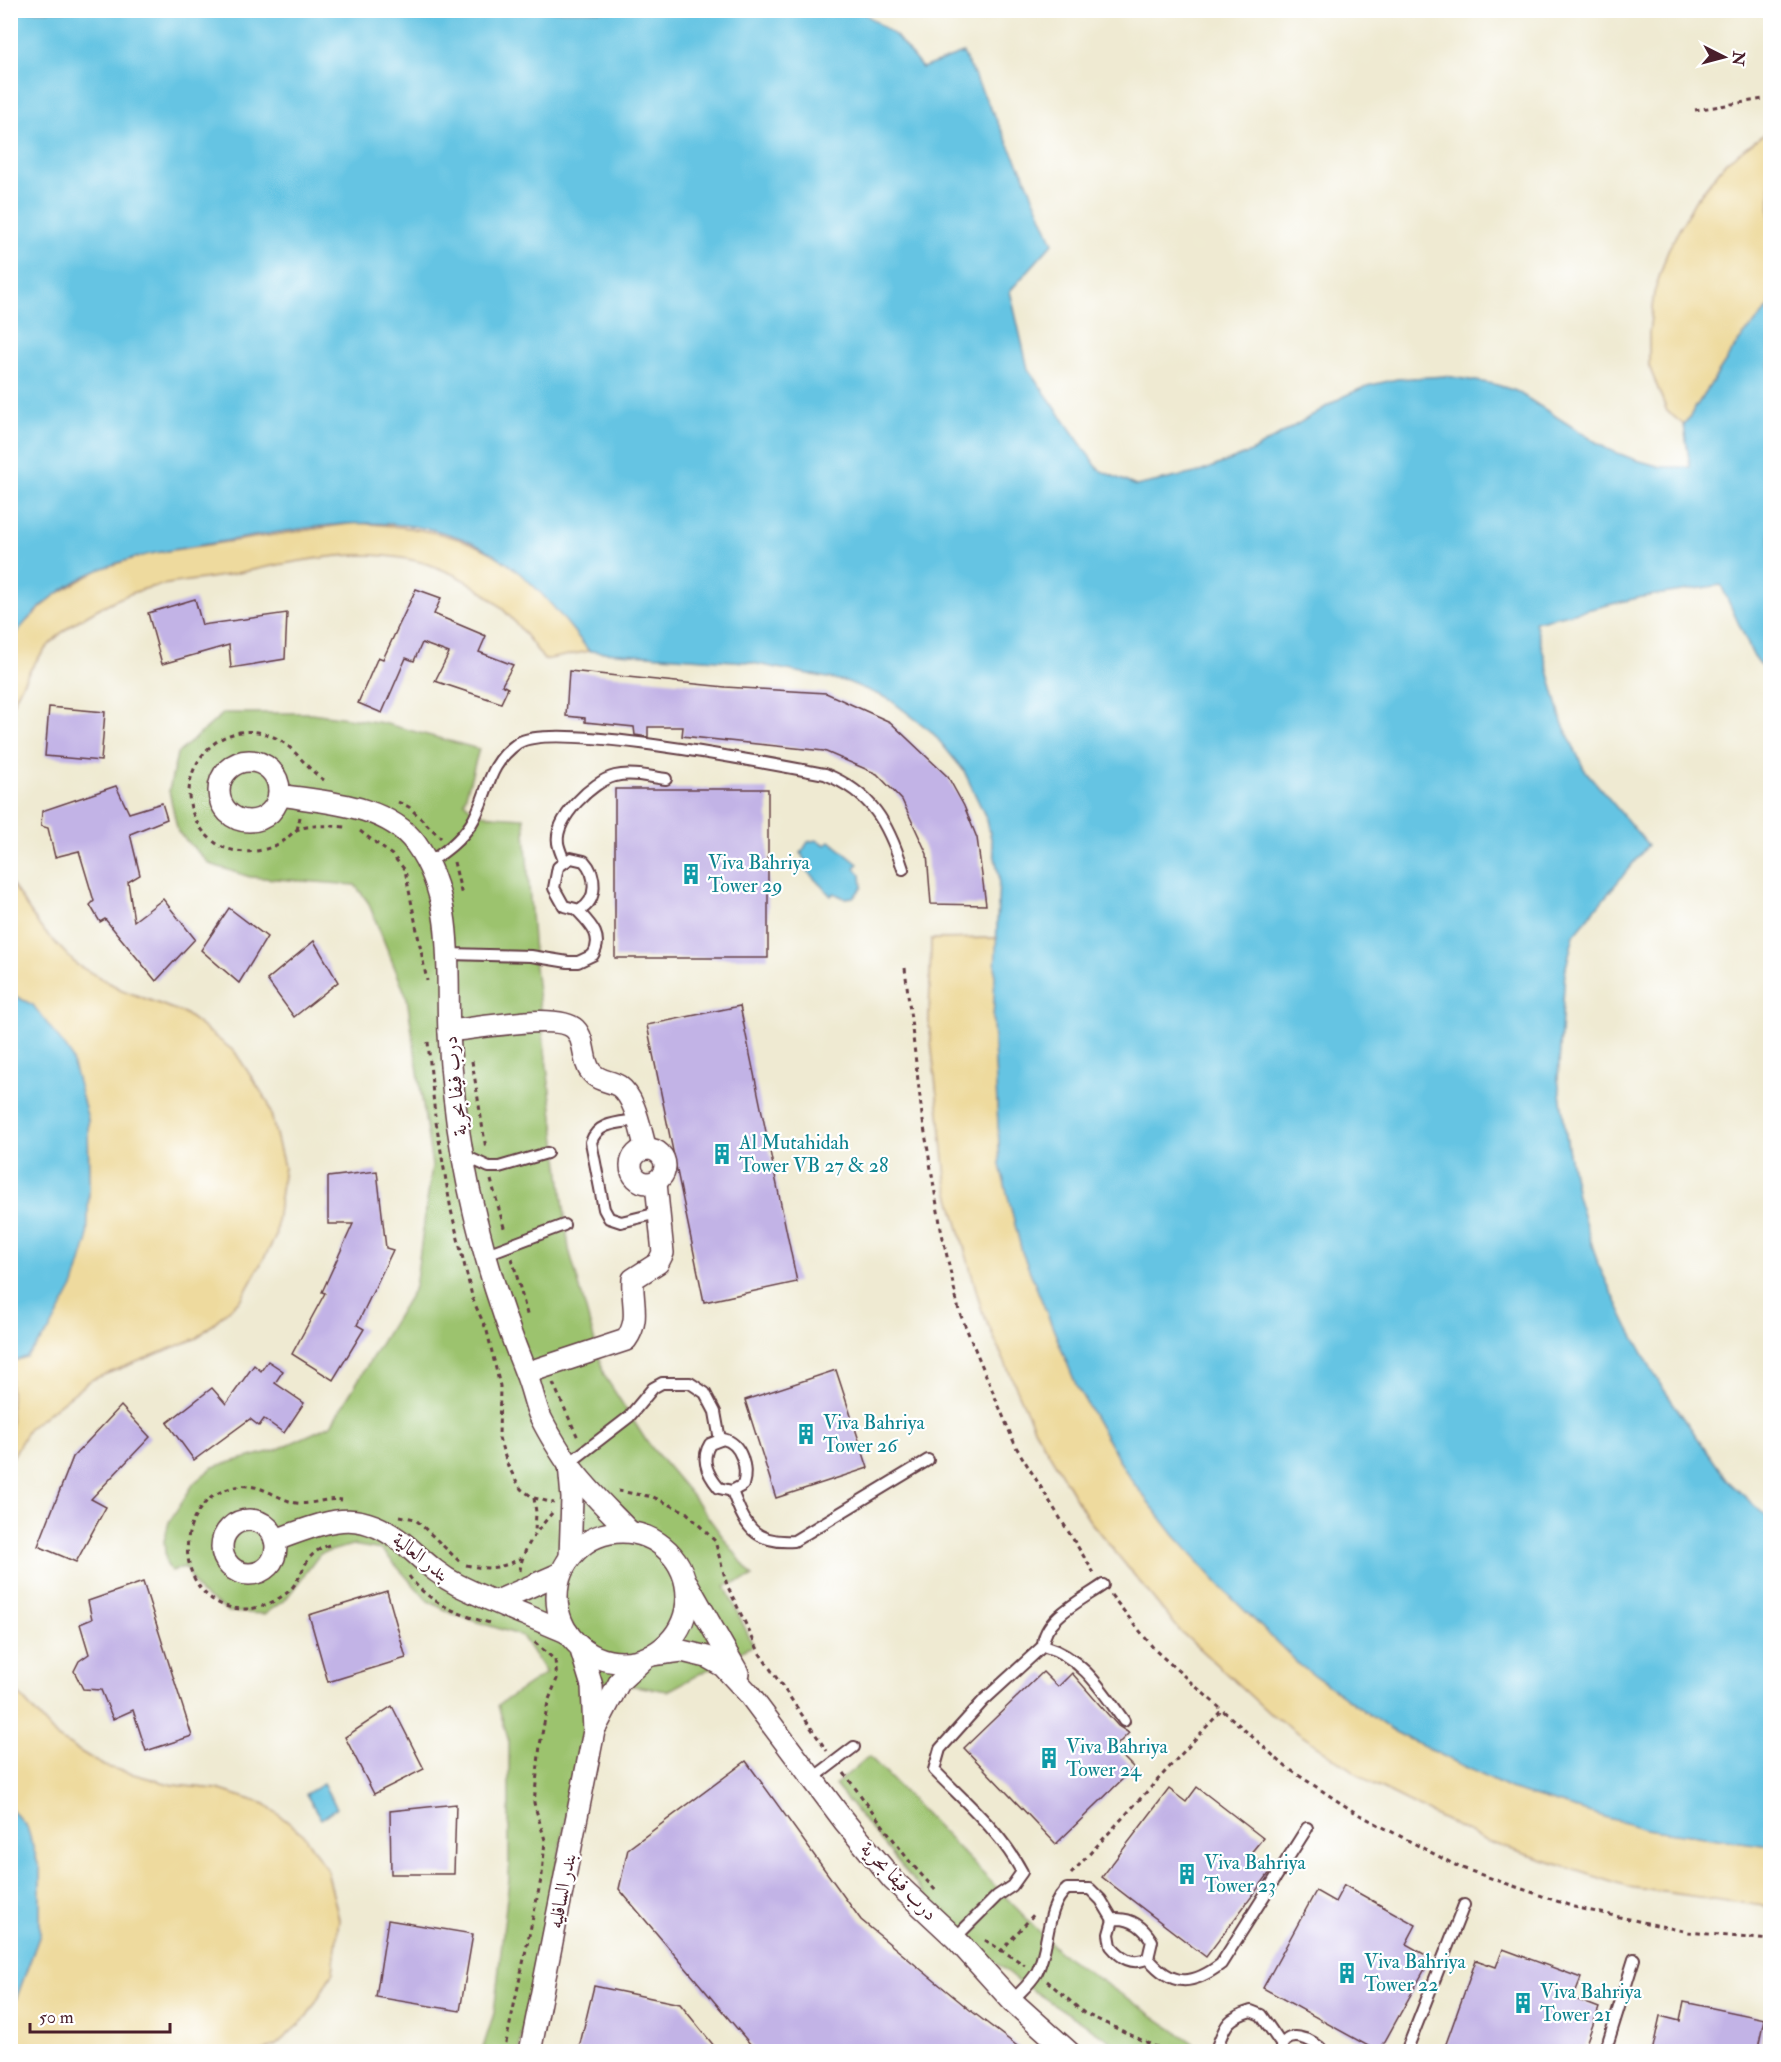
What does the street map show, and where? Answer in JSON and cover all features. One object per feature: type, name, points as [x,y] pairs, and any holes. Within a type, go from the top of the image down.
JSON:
[{"type":"street","name":"درب فيفا بحرية","points":[[279,795],[354,809],[387,820],[408,835],[427,864],[436,883],[449,954],[459,1030],[463,1155],[484,1255],[505,1324],[526,1373],[540,1415],[576,1458],[581,1494],[630,1532]]},
{"type":"street","points":[[459,1030],[542,1021],[567,1023],[578,1031],[589,1070],[600,1081],[617,1085],[628,1094],[646,1149],[656,1150],[663,1157],[666,1166],[663,1176],[656,1183],[663,1252],[658,1263],[633,1280],[632,1297],[636,1315],[626,1340],[526,1373]]},
{"type":"street","points":[[518,1601],[566,1565],[584,1544],[601,1535],[630,1532],[642,1534],[664,1547],[680,1566],[684,1578],[687,1603],[684,1616],[672,1639],[648,1657],[610,1661],[574,1640],[558,1610],[558,1585],[566,1565],[581,1494]]},
{"type":"street","name":"بندر العالية","points":[[275,1540],[341,1519],[361,1521],[389,1532],[430,1569],[458,1586],[497,1601],[518,1601],[574,1640]]},
{"type":"street","name":"درب فيفا بحرية","points":[[684,1578],[748,1693]]},
{"type":"street","name":"بندر السافليه","points":[[531,2052],[594,1731],[592,1686],[574,1640]]},
{"type":"street","name":"درب فيفا بحرية","points":[[648,1657],[682,1651],[707,1657],[723,1666],[748,1693],[812,1779],[893,1880],[961,1931],[1012,2001],[1069,2052]]},
{"type":"street","name":"بندر السافليه","points":[[594,1731],[620,1681],[648,1657]]},
{"type":"lane","points":[[427,864],[449,849],[472,822],[486,782],[507,753],[519,743],[532,738],[558,735],[611,739],[825,774],[845,782],[882,816],[903,868]]},
{"type":"lane","points":[[564,861],[557,842],[562,821],[577,802],[601,783],[615,776],[666,779]]},
{"type":"lane","points":[[449,954],[531,956],[568,962],[586,959],[596,949],[596,932],[578,910],[564,906],[554,888],[555,874],[564,861],[578,858],[584,861],[592,873],[594,883],[590,900],[585,907],[578,910]]},
{"type":"lane","points":[[636,1120],[602,1126],[594,1133],[591,1142],[604,1209],[609,1218],[621,1222],[658,1213]]},
{"type":"lane","points":[[463,1155],[489,1167],[499,1167],[547,1153]]},
{"type":"lane","points":[[484,1255],[564,1225]]},
{"type":"lane","points":[[576,1458],[629,1417],[653,1388],[662,1383],[690,1383],[705,1393],[715,1412],[720,1440]]},
{"type":"lane","points":[[720,1440],[729,1440],[734,1444],[744,1462],[743,1485],[732,1491],[719,1488],[707,1471],[705,1462],[710,1444],[720,1440]]},
{"type":"lane","points":[[732,1491],[743,1520],[758,1536],[775,1543],[794,1542],[928,1460]]},
{"type":"lane","points":[[961,1931],[997,1896],[1012,1886],[1022,1872],[1014,1856],[992,1828],[934,1770],[940,1749],[984,1700],[1043,1646],[1044,1632],[1058,1618],[1103,1586]]},
{"type":"lane","points":[[1043,1646],[1063,1652],[1092,1676],[1124,1721]]},
{"type":"lane","points":[[812,1779],[854,1747]]},
{"type":"lane","points":[[1148,1958],[1160,1972],[1175,1980],[1203,1978],[1221,1964],[1307,1828]]},
{"type":"lane","points":[[1012,2001],[1037,1972],[1052,1923],[1053,1909],[1059,1895],[1067,1889],[1090,1889],[1101,1900],[1113,1920],[1109,1939],[1116,1951],[1127,1960],[1142,1961],[1148,1958]]},
{"type":"lane","points":[[1406,2052],[1464,1905]]},
{"type":"lane","points":[[1113,1920],[1132,1921],[1148,1934],[1152,1941],[1148,1958]]},
{"type":"lane","points":[[1605,2052],[1634,1959]]},
{"type":"lane","points":[[1215,2052],[1224,2025],[1237,2015],[1251,2011],[1261,2015],[1280,2048],[1290,2038],[1304,2037],[1324,2052]]},
{"type":"path","points":[[1695,110],[1770,98]]},
{"type":"path","points":[[297,829],[273,848],[248,853],[226,849],[206,836],[191,814],[189,788],[193,770],[205,752],[227,734],[252,732],[274,737],[292,748],[310,771],[329,783]]},
{"type":"path","points":[[393,799],[409,807],[432,827],[449,849],[459,875],[463,904]]},
{"type":"path","points":[[904,968],[922,1115],[940,1229],[959,1311],[1016,1447],[1103,1586],[1155,1650],[1286,1767],[1356,1813],[1459,1867],[1574,1907],[1688,1932],[1770,1940]]},
{"type":"path","points":[[459,1030],[477,1098],[489,1167],[529,1321]]},
{"type":"path","points":[[546,1366],[576,1458]]},
{"type":"path","points":[[336,1542],[320,1548],[308,1557],[292,1588],[273,1602],[248,1609],[228,1606],[207,1595],[192,1576],[185,1546],[191,1520],[218,1493],[241,1486],[258,1487],[293,1502],[343,1500]]},
{"type":"path","points":[[504,2052],[542,1875],[545,1840],[534,1803],[540,1745],[548,1702],[557,1679],[555,1660],[528,1636],[518,1601],[521,1558],[535,1533],[559,1504],[581,1494],[609,1490],[652,1497],[686,1512],[715,1541],[727,1585],[760,1654],[835,1762],[910,1862],[939,1894]]},
{"type":"path","points":[[534,1498],[535,1533]]},
{"type":"path","points":[[395,1514],[415,1519],[466,1566],[487,1569],[505,1567],[521,1558]]},
{"type":"path","points":[[405,1570],[412,1580],[431,1597],[449,1609],[471,1619],[498,1624]]},
{"type":"path","points":[[1064,1883],[1222,1710]]},
{"type":"path","points":[[1000,1952],[1040,1909]]},
{"type":"path","points":[[961,1931],[1037,1972],[1084,2013],[1167,2052]]},
{"type":"green space","points":[[224,713],[311,713],[383,723],[479,749],[464,802],[484,814],[524,818],[535,967],[569,1249],[604,1375],[647,1442],[690,1493],[753,1577],[725,1586],[753,1645],[668,1691],[586,1679],[587,1716],[519,2051],[482,2051],[494,2013],[509,1879],[509,1742],[498,1705],[546,1673],[522,1636],[453,1614],[428,1601],[382,1550],[352,1545],[320,1554],[286,1599],[265,1614],[229,1612],[199,1592],[185,1567],[171,1571],[166,1563],[164,1541],[169,1522],[194,1483],[213,1467],[276,1450],[331,1425],[415,1287],[432,1166],[407,998],[368,902],[355,885],[250,877],[210,864],[178,832],[169,791],[177,754]]},
{"type":"green space","points":[[869,1756],[1059,1952],[1205,2051],[1126,2051],[1018,1981],[945,1919],[835,1785]]},
{"type":"sand","points":[[1770,130],[1770,306],[1739,341],[1684,425],[1667,411],[1649,366],[1649,333],[1654,293],[1668,250],[1695,201],[1727,161]]},
{"type":"sand","points":[[355,523],[405,528],[452,537],[496,556],[517,569],[544,593],[589,651],[544,660],[522,630],[498,604],[470,584],[436,567],[410,559],[383,556],[329,557],[161,585],[120,598],[86,615],[50,644],[31,669],[11,707],[11,642],[17,630],[55,595],[100,569],[147,554]]},
{"type":"sand","points":[[11,883],[41,928],[77,965],[122,990],[184,1013],[235,1052],[268,1102],[284,1167],[275,1238],[242,1298],[197,1338],[91,1380],[29,1428],[11,1460],[11,1362],[26,1357],[87,1242],[89,1187],[88,1119],[33,1005],[11,994]]},
{"type":"sand","points":[[998,938],[993,1022],[1000,1165],[1022,1252],[1077,1387],[1129,1477],[1174,1535],[1228,1594],[1301,1666],[1391,1730],[1510,1789],[1646,1829],[1770,1846],[1770,1907],[1628,1887],[1488,1842],[1372,1784],[1268,1712],[1180,1631],[1089,1520],[1035,1430],[982,1311],[947,1186],[929,1023],[931,939]]},
{"type":"sand","points":[[10,1684],[58,1738],[104,1766],[173,1785],[217,1789],[265,1804],[303,1834],[327,1870],[339,1919],[333,1972],[307,2017],[275,2046],[261,2052],[11,2051],[11,2013],[40,1934],[40,1870],[27,1827],[11,1809]]},
{"type":"water","points":[[11,11],[861,11],[896,36],[922,68],[963,53],[1024,175],[1053,243],[1010,291],[1028,369],[1099,470],[1136,486],[1200,472],[1251,452],[1344,396],[1367,386],[1397,379],[1446,376],[1494,384],[1516,391],[1607,449],[1633,459],[1661,467],[1690,467],[1684,425],[1739,341],[1770,306],[1770,678],[1752,653],[1721,585],[1642,597],[1535,622],[1562,722],[1584,769],[1648,845],[1574,935],[1565,971],[1558,1079],[1577,1196],[1598,1264],[1629,1328],[1660,1384],[1727,1480],[1770,1520],[1770,1846],[1646,1829],[1510,1789],[1391,1730],[1301,1666],[1228,1594],[1174,1535],[1129,1477],[1077,1387],[1022,1252],[1000,1165],[993,1022],[999,876],[987,820],[964,771],[932,732],[889,699],[848,682],[747,662],[589,651],[545,597],[511,566],[492,553],[472,542],[449,534],[421,527],[392,524],[364,523],[305,528],[130,559],[88,575],[50,599],[28,619],[11,642]]},
{"type":"water","points":[[816,840],[826,845],[830,841],[858,864],[855,868],[861,875],[862,887],[854,897],[844,898],[834,893],[831,896],[805,869],[807,866],[801,853],[808,842]]},
{"type":"water","points":[[11,994],[33,1005],[70,1053],[88,1119],[89,1187],[87,1242],[74,1285],[49,1331],[26,1357],[11,1362]]},
{"type":"water","points":[[323,1784],[337,1808],[321,1819],[306,1794]]},
{"type":"water","points":[[11,1809],[27,1827],[40,1870],[40,1934],[11,2013]]},
{"type":"building","points":[[416,589],[441,598],[434,614],[486,636],[479,652],[513,665],[502,685],[508,688],[501,703],[435,681],[449,653],[422,643],[414,661],[406,658],[382,713],[358,703],[378,657],[383,659]]},
{"type":"building","points":[[195,599],[202,625],[287,613],[285,659],[231,668],[229,645],[162,664],[148,613]]},
{"type":"building","points":[[569,671],[725,687],[826,693],[890,722],[948,777],[964,806],[977,838],[986,905],[931,904],[927,854],[902,800],[877,774],[824,751],[682,736],[683,727],[648,727],[648,737],[635,735],[634,727],[585,722],[585,718],[566,716]]},
{"type":"building","points":[[49,707],[105,712],[101,761],[45,756]]},
{"type":"building","points":[[116,786],[129,813],[162,803],[167,819],[130,834],[140,875],[128,882],[134,921],[163,899],[195,939],[156,981],[105,919],[100,922],[90,905],[94,901],[79,851],[55,857],[48,828],[41,826],[42,811]]},
{"type":"building","name":"Viva Bahriya Tower 29","points":[[615,789],[768,789],[768,958],[615,958]]},
{"type":"building","points":[[229,908],[267,937],[239,983],[201,950]]},
{"type":"building","points":[[314,941],[338,982],[294,1017],[267,980]]},
{"type":"building","name":"Al Mutahidah Tower VB 27 & 28","points":[[740,1006],[797,1282],[704,1302],[647,1025]]},
{"type":"building","points":[[377,1171],[386,1248],[393,1250],[357,1325],[364,1329],[333,1380],[292,1354],[325,1293],[322,1292],[353,1224],[328,1224],[328,1177]]},
{"type":"building","points":[[268,1361],[283,1371],[275,1383],[304,1403],[284,1433],[264,1419],[259,1426],[250,1419],[194,1460],[167,1423],[212,1388],[226,1404],[254,1365],[261,1371]]},
{"type":"building","name":"Viva Bahriya Tower 26","points":[[836,1370],[868,1468],[776,1498],[745,1400]]},
{"type":"building","points":[[121,1406],[150,1437],[91,1499],[106,1507],[76,1562],[38,1546],[73,1457]]},
{"type":"building","points":[[143,1582],[192,1736],[146,1751],[133,1710],[113,1719],[101,1690],[83,1689],[74,1671],[79,1661],[89,1654],[80,1624],[92,1619],[88,1601]]},
{"type":"building","points":[[387,1591],[406,1658],[328,1682],[309,1615]]},
{"type":"building","name":"Viva Bahriya Tower 24","points":[[1043,1672],[1058,1687],[1072,1673],[1118,1726],[1129,1733],[1114,1748],[1134,1768],[1056,1844],[964,1748]]},
{"type":"building","points":[[392,1706],[424,1769],[374,1794],[345,1737]]},
{"type":"building","points":[[746,1761],[861,1920],[1025,2052],[757,2052],[619,1889],[628,1849]]},
{"type":"building","name":"Viva Bahriya Tower 23","points":[[1197,1787],[1263,1838],[1250,1854],[1271,1871],[1206,1957],[1102,1877],[1169,1789],[1186,1802]]},
{"type":"building","points":[[456,1804],[454,1874],[391,1874],[390,1811]]},
{"type":"building","name":"Viva Bahriya Tower 22","points":[[1344,1885],[1416,1925],[1406,1944],[1431,1958],[1379,2052],[1263,1988],[1316,1891],[1335,1902]]},
{"type":"building","points":[[388,1920],[473,1934],[460,2011],[376,1997]]},
{"type":"building","name":"Viva Bahriya Tower 21","points":[[1503,1949],[1581,1978],[1573,1998],[1599,2008],[1583,2052],[1443,2052],[1476,1960],[1496,1967]]},
{"type":"building","points":[[594,1986],[680,2004],[719,2052],[578,2052]]},
{"type":"building","points":[[1684,2002],[1765,2019],[1758,2052],[1652,2052],[1660,2016],[1680,2021]]},
{"type":"place","name":"Viva Bahriya Tower 29","points":[[691,874]]},
{"type":"place","name":"Al Mutahidah Tower VB 27 & 28","points":[[722,1154]]},
{"type":"place","name":"Viva Bahriya Tower 26","points":[[806,1434]]},
{"type":"place","name":"Viva Bahriya Tower 24","points":[[1049,1758]]},
{"type":"place","name":"Viva Bahriya Tower 23","points":[[1187,1874]]},
{"type":"place","name":"Viva Bahriya Tower 22","points":[[1347,1973]]},
{"type":"place","name":"Viva Bahriya Tower 21","points":[[1523,2003]]}]
